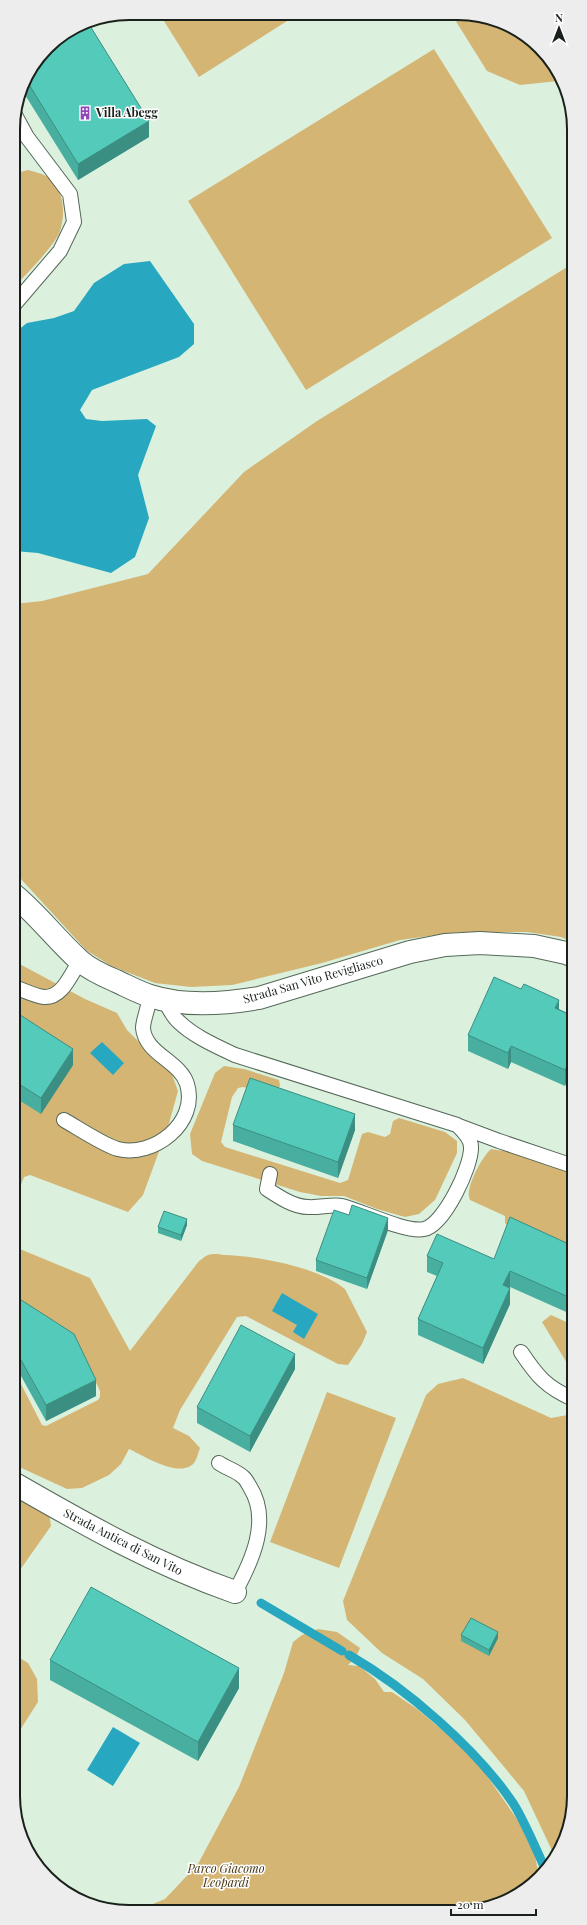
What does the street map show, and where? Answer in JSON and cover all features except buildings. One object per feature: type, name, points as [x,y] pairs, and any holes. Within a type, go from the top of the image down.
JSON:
[{"type":"street","name":"Strada San Vito Revigliasco","points":[[20,900],[31,909],[80,961],[108,978],[157,998],[204,1003],[236,1002],[259,998],[410,952],[445,945],[480,944],[534,946],[567,953]]},
{"type":"street","name":"Strada Antica di San Vito","points":[[20,1487],[131,1549],[189,1576],[235,1592]]},
{"type":"lane","points":[[20,125],[27,138],[70,194],[74,222],[60,251],[20,298]]},
{"type":"lane","points":[[20,990],[44,997],[54,995],[66,983],[80,961]]},
{"type":"lane","points":[[64,1120],[116,1149],[130,1151],[159,1143],[171,1135],[179,1126],[187,1109],[189,1097],[183,1074],[145,1038],[143,1028],[149,1008],[157,998],[177,1020],[192,1032],[235,1055],[457,1125],[567,1164]]},
{"type":"lane","points":[[270,1174],[267,1189],[282,1199],[306,1207],[341,1206],[400,1226],[423,1230],[433,1225],[452,1201],[469,1161],[472,1146],[467,1135],[457,1125]]},
{"type":"lane","points":[[521,1352],[536,1375],[560,1393],[567,1396]]},
{"type":"lane","points":[[219,1463],[244,1477],[257,1497],[261,1517],[256,1545],[246,1574],[235,1592]]},
{"type":"green space","points":[[163,20],[289,20],[199,77]]},
{"type":"green space","points":[[455,20],[479,22],[499,28],[512,35],[535,52],[556,81],[520,85],[487,71]]},
{"type":"green space","points":[[434,49],[552,238],[306,390],[188,201]]},
{"type":"green space","points":[[28,170],[40,173],[52,181],[60,193],[63,216],[60,231],[53,244],[20,280],[20,172]]},
{"type":"green space","points":[[567,267],[567,940],[561,937],[527,932],[458,932],[400,940],[322,963],[232,985],[191,987],[155,983],[111,966],[86,950],[20,878],[20,603],[42,601],[148,574],[244,472],[317,421]]},
{"type":"green space","points":[[20,964],[85,999],[117,1013],[127,1030],[146,1049],[170,1069],[178,1091],[168,1127],[143,1195],[128,1212],[30,1175],[24,1177],[20,1187]]},
{"type":"green space","points":[[224,1066],[244,1069],[279,1080],[280,1086],[275,1093],[243,1087],[238,1088],[232,1097],[221,1142],[225,1147],[340,1183],[348,1180],[362,1134],[368,1132],[385,1137],[390,1134],[393,1121],[399,1118],[445,1132],[457,1141],[457,1153],[435,1200],[419,1214],[405,1217],[377,1209],[344,1196],[321,1196],[300,1192],[202,1161],[192,1154],[190,1134],[215,1073]]},
{"type":"green space","points":[[491,1149],[509,1152],[567,1171],[567,1253],[507,1225],[505,1223],[505,1216],[470,1200],[469,1189],[475,1173]]},
{"type":"green space","points":[[20,1249],[90,1278],[130,1351],[199,1261],[208,1255],[213,1254],[270,1260],[304,1269],[333,1281],[345,1289],[367,1332],[362,1344],[348,1365],[338,1364],[246,1316],[237,1317],[180,1410],[173,1428],[189,1436],[200,1448],[194,1463],[188,1467],[180,1469],[162,1465],[129,1449],[121,1464],[109,1475],[82,1488],[67,1489],[20,1467],[20,1382],[42,1425],[46,1426],[98,1400],[100,1397],[100,1391],[80,1348],[20,1310]]},
{"type":"green space","points":[[551,1315],[567,1322],[567,1363],[542,1322]]},
{"type":"green space","points":[[463,1378],[551,1418],[567,1415],[567,1803],[559,1837],[552,1851],[524,1791],[465,1720],[423,1679],[382,1653],[347,1620],[343,1601],[426,1395],[438,1384]]},
{"type":"green space","points":[[327,1392],[396,1418],[339,1568],[270,1542]]},
{"type":"green space","points":[[20,1494],[49,1513],[51,1526],[20,1570]]},
{"type":"green space","name":"Parco Giacomo Leopardi","points":[[318,1629],[337,1632],[360,1648],[356,1657],[348,1665],[359,1666],[375,1679],[384,1692],[392,1692],[417,1709],[459,1744],[480,1766],[519,1822],[535,1856],[538,1870],[530,1878],[518,1887],[499,1897],[479,1903],[465,1905],[150,1905],[165,1899],[198,1864],[239,1787],[284,1673],[293,1642],[302,1635]]},
{"type":"green space","points":[[20,1658],[28,1663],[37,1679],[38,1702],[20,1730]]},
{"type":"water","points":[[150,261],[194,324],[194,344],[179,357],[92,390],[80,410],[86,419],[102,421],[147,419],[156,426],[138,475],[149,518],[135,557],[111,573],[38,553],[20,552],[20,328],[27,323],[54,318],[74,311],[94,283],[124,264]]},
{"type":"water","points":[[102,1042],[124,1063],[113,1075],[90,1053]]},
{"type":"water","points":[[282,1293],[318,1314],[304,1339],[293,1332],[297,1325],[272,1311]]},
{"type":"water","points":[[113,1727],[140,1743],[113,1786],[87,1770]]},
{"type":"waterway","points":[[261,1603],[342,1651]]},
{"type":"waterway","points":[[349,1655],[393,1684],[416,1702],[480,1761],[513,1803],[543,1864]]},
{"type":"place","name":"Villa Abegg","points":[[85,113]]}]
